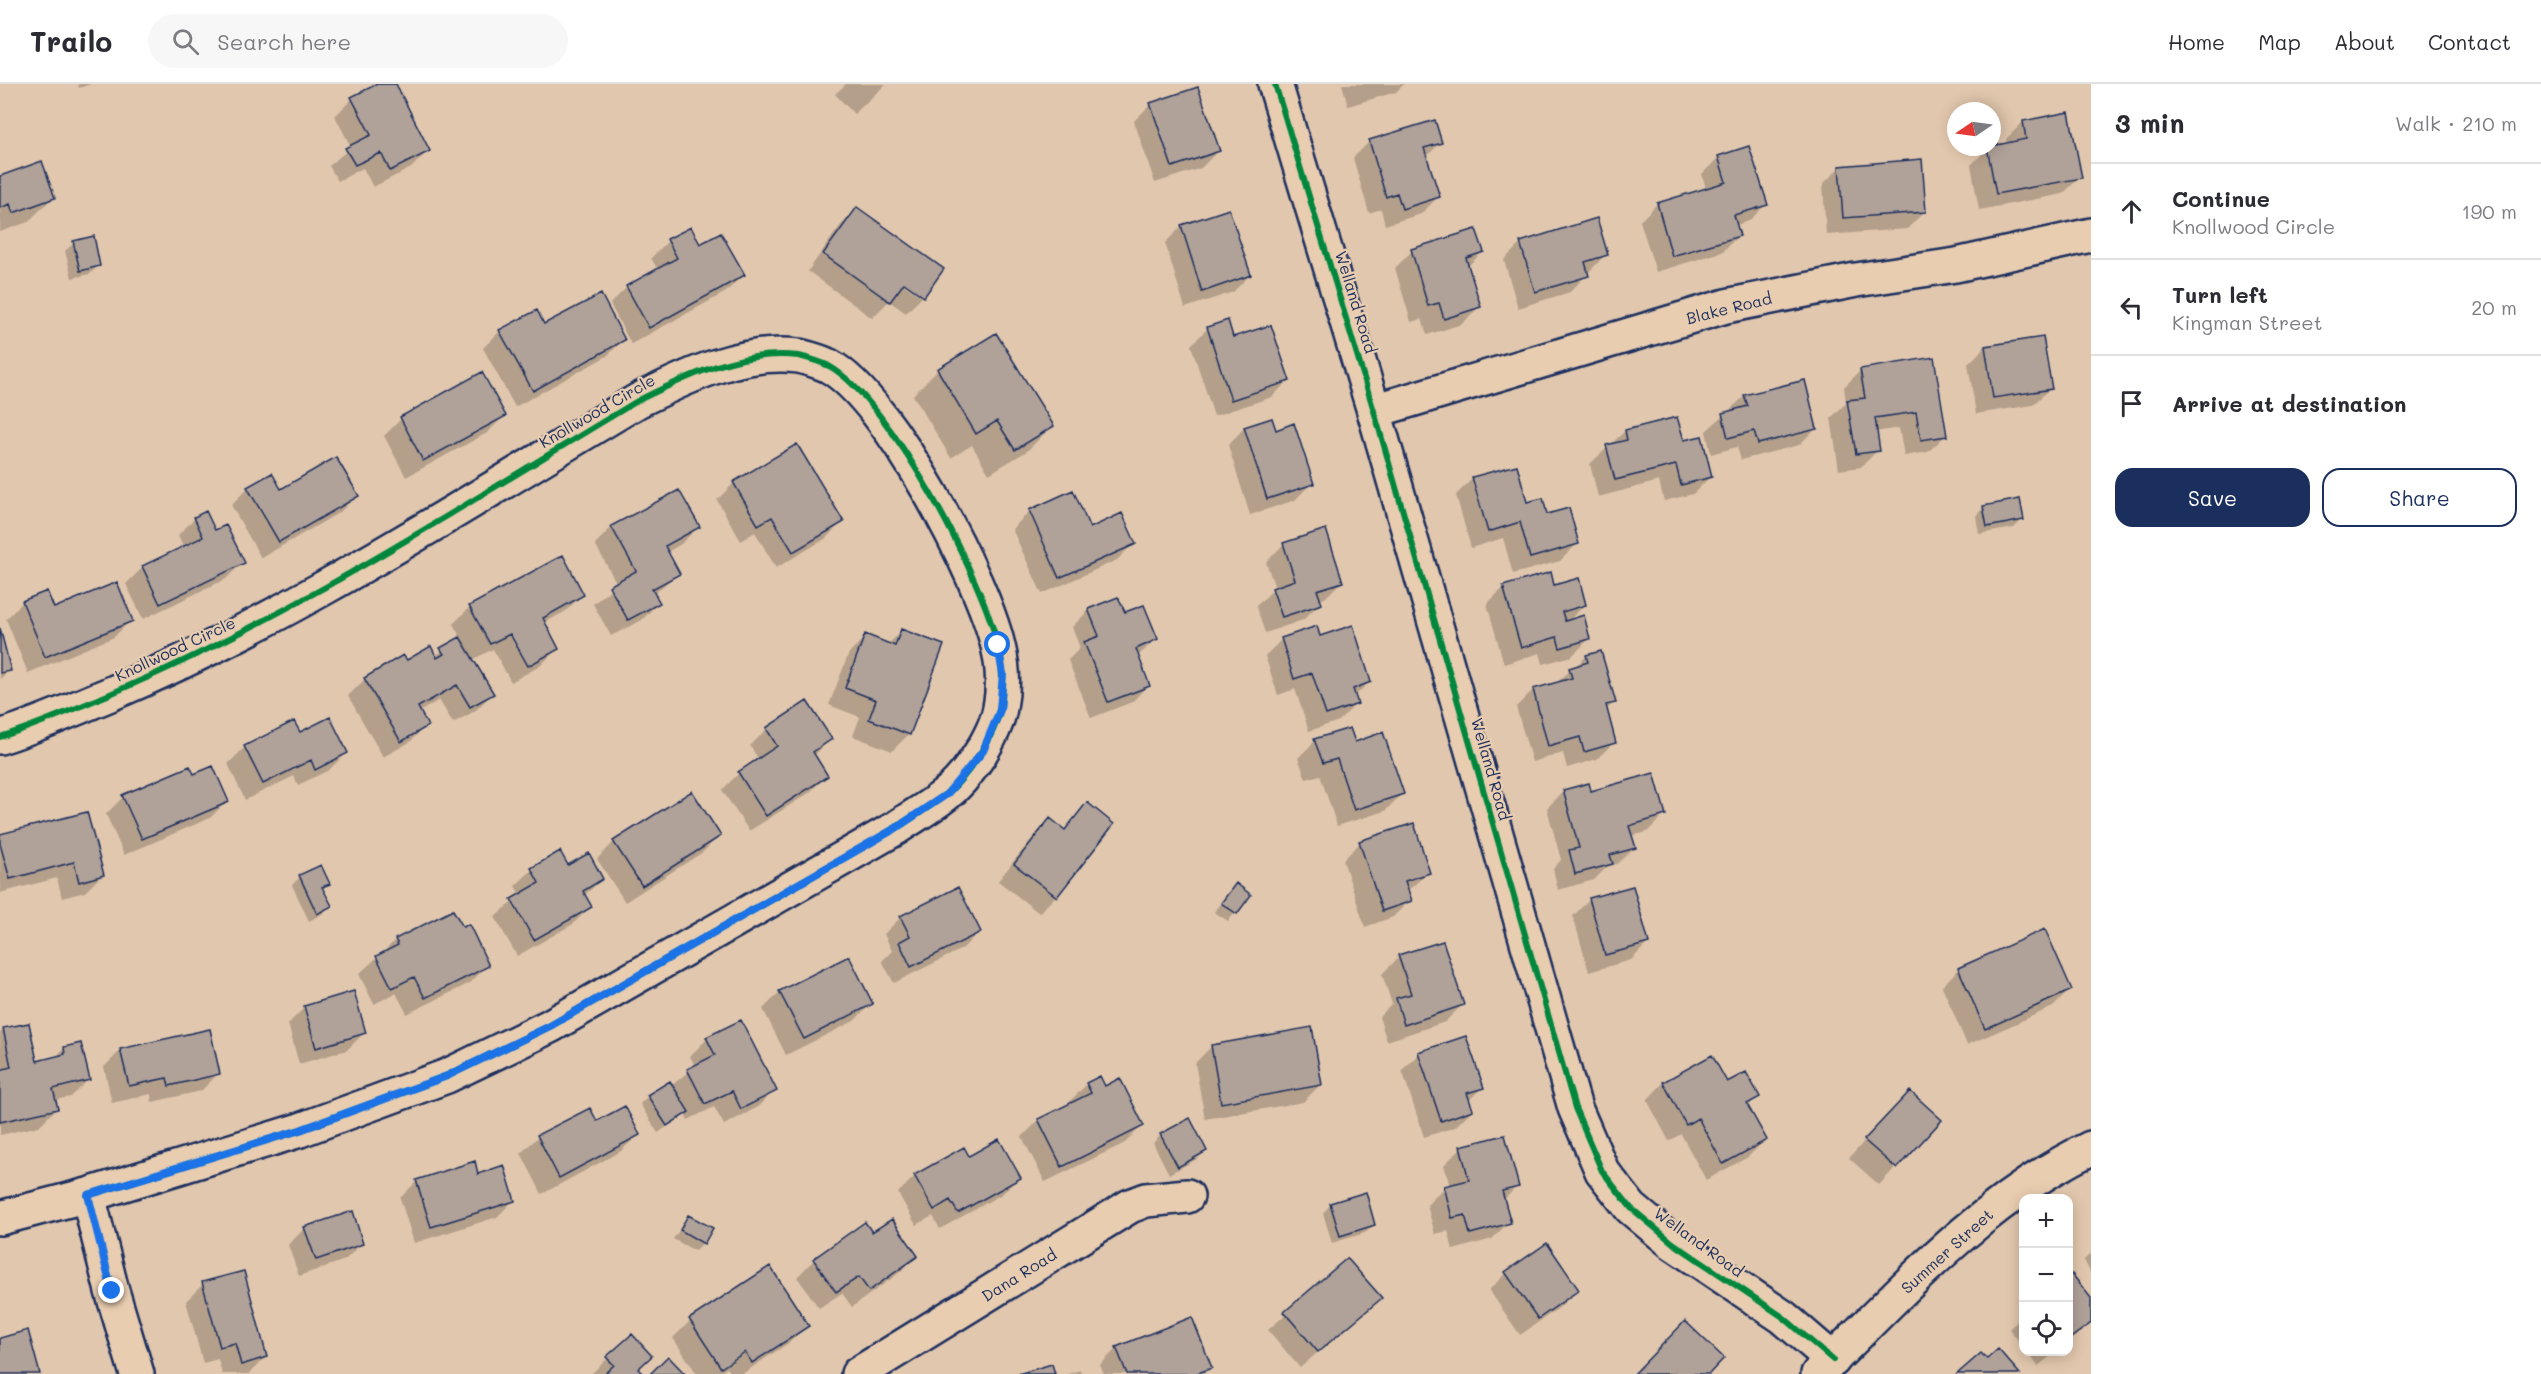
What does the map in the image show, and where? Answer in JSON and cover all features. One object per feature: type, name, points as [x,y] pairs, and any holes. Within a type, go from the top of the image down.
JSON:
[{"type":"street","name":"Welland Road","points":[[1275,84],[1374,411],[1575,1108],[1602,1170],[1631,1208],[1672,1244],[1783,1317],[1826,1367]]},
{"type":"street","name":"Blake Road","points":[[1374,411],[1726,306],[1856,280],[1956,265],[2091,235]]},
{"type":"street","name":"Knollwood Circle","points":[[0,737],[29,728],[180,664],[302,602],[639,400],[690,375],[724,363],[761,357],[799,356],[829,366],[855,387],[881,416],[942,513],[987,610],[998,645],[1003,674],[1000,710],[983,751],[947,794],[896,828],[550,1026],[447,1076],[300,1130],[88,1195],[0,1218]]},
{"type":"street","name":"Summer Street","points":[[1826,1367],[1976,1223],[2024,1186],[2091,1148]]},
{"type":"street","points":[[88,1195],[112,1291],[137,1374]]},
{"type":"street","name":"Dana Road","points":[[858,1374],[1130,1206],[1146,1200],[1187,1196]]},
{"type":"building","points":[[377,84],[396,84],[430,151],[390,171],[381,153],[355,165],[345,148],[371,135],[351,97]]},
{"type":"building","points":[[1198,87],[1220,151],[1172,167],[1150,103]]},
{"type":"building","points":[[2069,112],[2082,178],[1996,194],[1989,156],[2001,156],[2001,144],[2026,139],[2023,121]]},
{"type":"building","points":[[1435,120],[1442,143],[1424,148],[1440,197],[1402,209],[1397,193],[1386,197],[1369,140]]},
{"type":"building","points":[[1749,146],[1768,205],[1734,215],[1740,236],[1672,256],[1657,203],[1726,182],[1718,156]]},
{"type":"building","points":[[1922,159],[1926,212],[1843,218],[1839,166]]},
{"type":"building","points":[[42,161],[55,198],[13,213],[10,204],[0,208],[0,176]]},
{"type":"building","points":[[857,207],[944,269],[924,297],[904,283],[890,302],[823,254]]},
{"type":"building","points":[[1229,209],[1251,275],[1202,292],[1181,225]]},
{"type":"building","points":[[1597,218],[1608,255],[1585,262],[1589,276],[1535,292],[1520,242]]},
{"type":"building","points":[[691,227],[700,244],[721,233],[745,275],[649,328],[626,286],[677,258],[667,239]]},
{"type":"building","points":[[1476,229],[1484,252],[1466,258],[1481,307],[1444,319],[1439,303],[1428,306],[1411,249]]},
{"type":"building","points":[[94,236],[100,266],[80,271],[73,241]]},
{"type":"building","points":[[601,294],[625,340],[533,391],[499,330],[537,310],[544,324]]},
{"type":"building","points":[[1228,320],[1233,337],[1271,325],[1290,381],[1231,400],[1207,327]]},
{"type":"building","points":[[996,333],[1054,426],[1015,450],[997,421],[976,434],[937,369]]},
{"type":"building","points":[[2043,337],[2052,389],[1993,398],[1985,346]]},
{"type":"building","points":[[1934,357],[1947,436],[1921,440],[1916,412],[1875,418],[1880,451],[1856,454],[1847,400],[1865,398],[1860,369]]},
{"type":"building","points":[[482,372],[506,416],[423,461],[400,417]]},
{"type":"building","points":[[1805,380],[1817,429],[1758,444],[1754,431],[1728,438],[1722,413],[1748,406],[1744,395]]},
{"type":"building","points":[[1677,417],[1684,440],[1702,436],[1712,477],[1681,485],[1676,465],[1615,480],[1606,445],[1627,440],[1625,430]]},
{"type":"building","points":[[1272,418],[1276,430],[1294,423],[1314,484],[1267,499],[1244,427]]},
{"type":"building","points":[[797,444],[844,522],[793,552],[772,517],[758,525],[733,482]]},
{"type":"building","points":[[336,457],[359,496],[279,542],[247,487],[272,473],[281,489]]},
{"type":"building","points":[[1517,465],[1527,502],[1543,498],[1547,514],[1569,508],[1579,544],[1530,558],[1520,522],[1488,532],[1472,477]]},
{"type":"building","points":[[679,490],[700,527],[665,546],[680,574],[652,589],[660,603],[628,620],[609,586],[636,571],[611,526]]},
{"type":"building","points":[[1073,490],[1090,528],[1122,513],[1136,544],[1059,578],[1029,510]]},
{"type":"building","points":[[2020,499],[2024,520],[1987,527],[1983,506]]},
{"type":"building","points":[[206,511],[215,530],[226,525],[245,563],[160,604],[142,566],[203,537],[194,517]]},
{"type":"building","points":[[1326,529],[1343,582],[1317,590],[1322,604],[1282,617],[1272,588],[1295,580],[1283,543]]},
{"type":"building","points":[[563,555],[584,595],[543,618],[559,649],[528,666],[510,634],[490,644],[469,606]]},
{"type":"building","points":[[1551,572],[1554,585],[1579,578],[1586,605],[1562,612],[1565,621],[1584,615],[1590,639],[1560,648],[1557,637],[1521,648],[1503,586]]},
{"type":"building","points":[[117,582],[133,621],[45,657],[22,601],[47,591],[54,608]]},
{"type":"building","points":[[1118,597],[1125,612],[1144,605],[1158,639],[1136,649],[1150,686],[1108,702],[1084,642],[1099,636],[1088,609]]},
{"type":"building","points":[[1353,625],[1371,682],[1353,689],[1358,704],[1326,715],[1312,673],[1294,679],[1281,638],[1317,626],[1320,636]]},
{"type":"building","points":[[0,628],[11,671],[0,673]]},
{"type":"building","points":[[901,629],[944,645],[910,735],[869,719],[876,700],[845,688],[865,634],[895,646]]},
{"type":"building","points":[[460,637],[494,694],[470,707],[457,685],[418,707],[428,726],[401,742],[364,678],[403,655],[407,660],[431,646],[437,658],[444,654],[440,648]]},
{"type":"building","points":[[1601,651],[1616,703],[1606,705],[1616,743],[1584,752],[1580,737],[1548,746],[1533,689],[1572,678],[1569,668],[1588,662],[1586,655]]},
{"type":"building","points":[[807,701],[832,739],[813,752],[828,776],[766,816],[738,772],[777,746],[766,728]]},
{"type":"building","points":[[330,717],[348,753],[315,770],[311,760],[263,784],[244,746],[294,721],[300,732]]},
{"type":"building","points":[[1350,728],[1355,742],[1383,732],[1404,794],[1354,810],[1337,759],[1323,763],[1314,739]]},
{"type":"building","points":[[190,766],[194,774],[213,766],[229,802],[142,839],[122,795]]},
{"type":"building","points":[[1654,773],[1666,815],[1629,826],[1636,848],[1610,855],[1613,864],[1575,874],[1569,850],[1579,848],[1563,790],[1589,783],[1591,791]]},
{"type":"building","points":[[692,791],[721,836],[642,886],[613,841]]},
{"type":"building","points":[[1087,802],[1114,824],[1057,897],[1014,864],[1050,818],[1065,830]]},
{"type":"building","points":[[87,812],[104,875],[79,882],[74,862],[10,879],[0,844],[0,834]]},
{"type":"building","points":[[1414,823],[1430,873],[1405,881],[1412,901],[1382,911],[1359,841]]},
{"type":"building","points":[[560,851],[568,865],[589,853],[603,879],[583,891],[592,907],[534,940],[511,899],[539,883],[531,868]]},
{"type":"building","points":[[321,865],[330,884],[322,887],[332,906],[317,914],[299,875]]},
{"type":"building","points":[[1236,883],[1251,895],[1237,914],[1221,903]]},
{"type":"building","points":[[1633,886],[1649,943],[1605,955],[1589,898]]},
{"type":"building","points":[[958,887],[981,932],[911,967],[899,942],[910,936],[900,916]]},
{"type":"building","points":[[453,910],[463,927],[469,924],[489,966],[425,998],[414,977],[392,988],[376,956],[398,945],[395,939]]},
{"type":"building","points":[[2045,929],[2072,990],[1985,1029],[1958,968]]},
{"type":"building","points":[[1443,941],[1464,1005],[1404,1025],[1396,998],[1411,994],[1398,955]]},
{"type":"building","points":[[849,956],[873,1004],[804,1039],[779,991]]},
{"type":"building","points":[[354,991],[366,1033],[316,1048],[304,1006]]},
{"type":"building","points":[[741,1020],[777,1091],[741,1109],[732,1091],[705,1104],[687,1069],[715,1055],[706,1037]]},
{"type":"building","points":[[29,1023],[37,1061],[65,1054],[64,1047],[81,1043],[90,1080],[53,1089],[58,1109],[0,1122],[0,1070],[11,1067],[3,1028]]},
{"type":"building","points":[[1312,1027],[1322,1085],[1221,1103],[1211,1045]]},
{"type":"building","points":[[210,1029],[220,1074],[169,1086],[167,1078],[129,1086],[120,1049]]},
{"type":"building","points":[[1466,1036],[1484,1088],[1467,1093],[1473,1110],[1441,1121],[1418,1052]]},
{"type":"building","points":[[1712,1055],[1727,1082],[1746,1072],[1760,1097],[1747,1104],[1767,1140],[1723,1164],[1698,1118],[1686,1125],[1663,1082]]},
{"type":"building","points":[[1100,1076],[1105,1086],[1120,1078],[1144,1126],[1062,1167],[1038,1119],[1091,1093],[1086,1083]]},
{"type":"building","points":[[670,1081],[689,1112],[667,1126],[647,1095]]},
{"type":"building","points":[[1910,1091],[1942,1120],[1897,1169],[1864,1140]]},
{"type":"building","points":[[625,1106],[640,1135],[559,1178],[537,1135],[590,1108],[597,1121]]},
{"type":"building","points":[[1190,1118],[1207,1151],[1178,1167],[1160,1134]]},
{"type":"building","points":[[1505,1135],[1519,1187],[1502,1191],[1511,1223],[1470,1234],[1465,1215],[1452,1218],[1444,1186],[1469,1180],[1460,1146]]},
{"type":"building","points":[[999,1139],[1021,1178],[958,1213],[950,1200],[934,1210],[914,1175],[964,1147],[969,1156]]},
{"type":"building","points":[[475,1161],[478,1174],[504,1165],[515,1201],[431,1227],[416,1180]]},
{"type":"building","points":[[1366,1192],[1375,1225],[1340,1236],[1330,1203]]},
{"type":"building","points":[[353,1211],[363,1244],[316,1260],[304,1227]]},
{"type":"building","points":[[688,1215],[713,1228],[704,1244],[680,1230]]},
{"type":"building","points":[[892,1219],[918,1256],[869,1291],[859,1277],[836,1292],[813,1259],[865,1222],[872,1232]]},
{"type":"building","points":[[1547,1243],[1579,1290],[1538,1319],[1505,1272]]},
{"type":"building","points":[[1347,1258],[1382,1298],[1318,1352],[1284,1312]]},
{"type":"building","points":[[770,1266],[809,1326],[752,1363],[745,1352],[721,1368],[689,1319]]},
{"type":"building","points":[[244,1271],[267,1357],[241,1365],[235,1343],[220,1347],[202,1282]]},
{"type":"building","points":[[2073,1275],[2091,1298],[2091,1323],[2073,1336]]},
{"type":"building","points":[[1192,1317],[1212,1368],[1195,1374],[1127,1374],[1116,1347]]},
{"type":"building","points":[[1685,1321],[1724,1358],[1709,1374],[1634,1374]]},
{"type":"building","points":[[28,1330],[40,1374],[0,1374],[0,1338]]},
{"type":"building","points":[[632,1334],[652,1356],[638,1369],[643,1374],[604,1374],[614,1365],[606,1357]]},
{"type":"building","points":[[1998,1349],[2020,1374],[1957,1374],[1981,1353],[1987,1359]]},
{"type":"building","points":[[668,1356],[685,1374],[650,1374]]},
{"type":"building","points":[[1052,1364],[1055,1374],[1018,1374]]},
{"type":"cycle path","points":[[1275,84],[1374,411],[1575,1108],[1602,1171],[1631,1208],[1673,1243],[1783,1317],[1833,1360]]},
{"type":"cycle path","points":[[0,737],[110,694],[247,629],[380,556],[639,400],[716,366],[778,355],[799,356],[829,366],[853,385],[879,415],[905,452],[954,536],[989,616],[1000,654],[1002,677],[1000,708],[992,731],[979,756],[945,795],[896,828],[550,1026],[447,1076],[300,1130],[88,1195]]},
{"type":"route","points":[[112,1291],[88,1195],[300,1130],[447,1076],[550,1026],[896,828],[947,794],[983,751],[1000,710],[1003,674],[998,645]]}]
